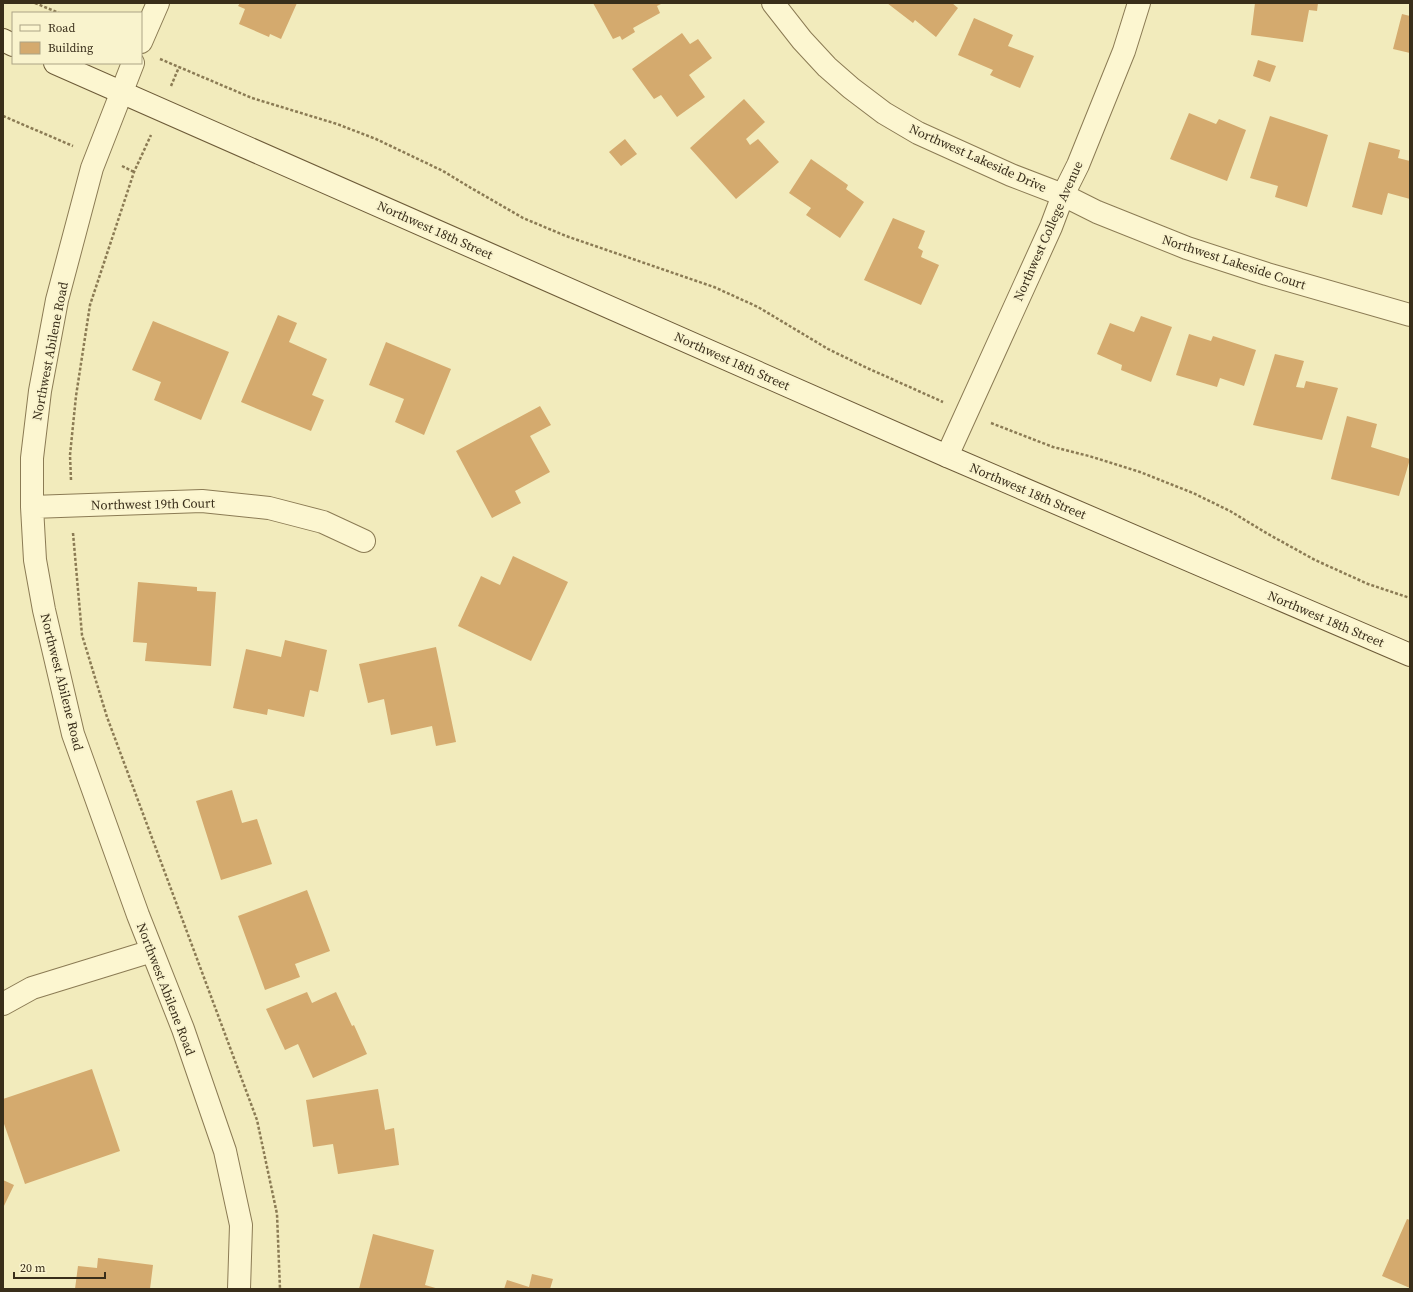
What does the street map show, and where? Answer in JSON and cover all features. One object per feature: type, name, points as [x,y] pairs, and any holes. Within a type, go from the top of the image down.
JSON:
[{"type":"street","points":[[148,49],[158,3]]},
{"type":"street","name":"Northwest Lakeside Drive","points":[[773,3],[802,40],[827,67],[851,88],[884,113],[918,133],[1011,175],[1063,195]]},
{"type":"street","name":"Northwest College Avenue","points":[[946,456],[1051,227],[1063,195],[1078,165],[1124,51],[1139,3]]},
{"type":"street","points":[[3,40],[12,44]]},
{"type":"street","name":"Northwest 18th Street","points":[[56,64],[946,456],[1410,655]]},
{"type":"street","name":"Northwest Abilene Road","points":[[133,64],[92,168],[58,300],[40,391],[32,458],[32,507],[35,560],[44,610],[73,734],[110,839],[183,1029],[225,1150],[241,1224],[239,1289]]},
{"type":"street","name":"Northwest Lakeside Court","points":[[1063,195],[1097,212],[1187,248],[1267,274],[1410,315]]},
{"type":"street","name":"Northwest 19th Court","points":[[32,507],[202,500],[270,508],[323,522],[364,541]]},
{"type":"street","points":[[3,1004],[32,988],[152,951]]},
{"type":"path","points":[[35,3],[57,12]]},
{"type":"path","points":[[148,49],[179,67],[252,98],[337,124],[376,139],[443,171],[523,218],[566,236],[714,287],[758,307],[828,349],[966,413],[1053,447],[1089,456],[1140,472],[1193,493],[1230,511],[1315,560],[1368,584],[1410,598]]},
{"type":"path","points":[[179,67],[162,110],[134,172],[90,305],[76,396],[70,454],[73,540],[82,635],[107,717],[257,1120],[277,1214],[280,1289]]},
{"type":"path","points":[[3,116],[134,172]]},
{"type":"building","points":[[240,3],[297,3],[281,39],[270,34],[269,37],[239,24],[245,9],[238,6]]},
{"type":"building","points":[[593,3],[663,3],[657,6],[660,13],[633,28],[635,32],[622,40],[620,36],[613,39]]},
{"type":"building","points":[[887,3],[952,3],[958,8],[936,37],[915,20],[913,23]]},
{"type":"building","points":[[1255,3],[1318,3],[1317,11],[1309,10],[1303,42],[1251,35]]},
{"type":"building","points":[[1402,14],[1410,16],[1410,53],[1393,49]]},
{"type":"building","points":[[974,18],[1013,35],[1008,46],[1034,56],[1020,88],[990,75],[993,70],[958,55]]},
{"type":"building","points":[[682,33],[690,44],[698,39],[712,58],[689,75],[705,97],[677,117],[661,95],[654,99],[632,69]]},
{"type":"building","points":[[1258,60],[1276,66],[1270,82],[1253,76]]},
{"type":"building","points":[[744,99],[765,122],[746,139],[750,145],[758,139],[779,162],[736,199],[690,148]]},
{"type":"building","points":[[1189,113],[1216,124],[1219,119],[1246,130],[1227,181],[1170,159]]},
{"type":"building","points":[[1270,116],[1328,135],[1307,207],[1275,197],[1278,186],[1250,178]]},
{"type":"building","points":[[625,139],[637,154],[621,166],[609,152]]},
{"type":"building","points":[[1369,142],[1400,150],[1398,158],[1410,161],[1410,199],[1388,193],[1382,215],[1352,207]]},
{"type":"building","points":[[811,159],[848,185],[846,189],[864,202],[840,238],[806,215],[811,208],[789,193]]},
{"type":"building","points":[[893,218],[925,231],[918,248],[923,251],[921,257],[939,265],[921,305],[864,280]]},
{"type":"building","points":[[278,315],[297,323],[289,342],[327,359],[312,395],[324,400],[311,431],[241,402]]},
{"type":"building","points":[[1141,316],[1172,327],[1151,382],[1121,370],[1122,365],[1097,354],[1110,323],[1134,332]]},
{"type":"building","points":[[153,321],[229,352],[201,420],[154,400],[161,382],[132,370]]},
{"type":"building","points":[[1189,334],[1211,341],[1213,336],[1256,350],[1244,386],[1220,378],[1217,387],[1176,375]]},
{"type":"building","points":[[386,342],[451,369],[424,435],[395,422],[404,399],[369,385]]},
{"type":"building","points":[[1275,354],[1304,361],[1296,387],[1304,388],[1306,381],[1338,388],[1322,440],[1253,425]]},
{"type":"building","points":[[540,406],[551,425],[530,436],[550,472],[515,491],[521,503],[492,518],[456,451]]},
{"type":"building","points":[[1347,416],[1377,424],[1371,447],[1410,459],[1399,496],[1331,479]]},
{"type":"building","points":[[513,556],[568,582],[531,661],[458,626],[481,576],[500,585]]},
{"type":"building","points":[[138,582],[197,587],[197,591],[216,592],[211,666],[145,661],[147,643],[133,642]]},
{"type":"building","points":[[285,640],[327,650],[318,692],[310,690],[304,717],[268,709],[267,715],[233,708],[246,649],[281,657]]},
{"type":"building","points":[[436,647],[456,742],[436,746],[432,726],[391,735],[384,699],[368,703],[359,664]]},
{"type":"building","points":[[232,790],[242,823],[257,819],[272,864],[221,880],[196,801]]},
{"type":"building","points":[[307,890],[330,951],[295,964],[300,977],[265,990],[238,916]]},
{"type":"building","points":[[307,992],[312,1003],[336,992],[352,1026],[354,1025],[367,1054],[313,1078],[298,1044],[285,1050],[266,1009]]},
{"type":"building","points":[[92,1069],[120,1151],[25,1184],[3,1121],[3,1099]]},
{"type":"building","points":[[378,1089],[385,1130],[394,1128],[399,1165],[338,1174],[333,1144],[313,1147],[306,1100]]},
{"type":"building","points":[[3,1180],[14,1185],[3,1208]]},
{"type":"building","points":[[1407,1219],[1410,1220],[1410,1288],[1382,1276]]},
{"type":"building","points":[[373,1234],[434,1250],[425,1285],[439,1289],[359,1289]]},
{"type":"building","points":[[98,1258],[153,1265],[150,1289],[75,1289],[78,1266],[97,1268]]},
{"type":"building","points":[[532,1274],[553,1279],[550,1289],[504,1289],[507,1280],[529,1287]]}]
